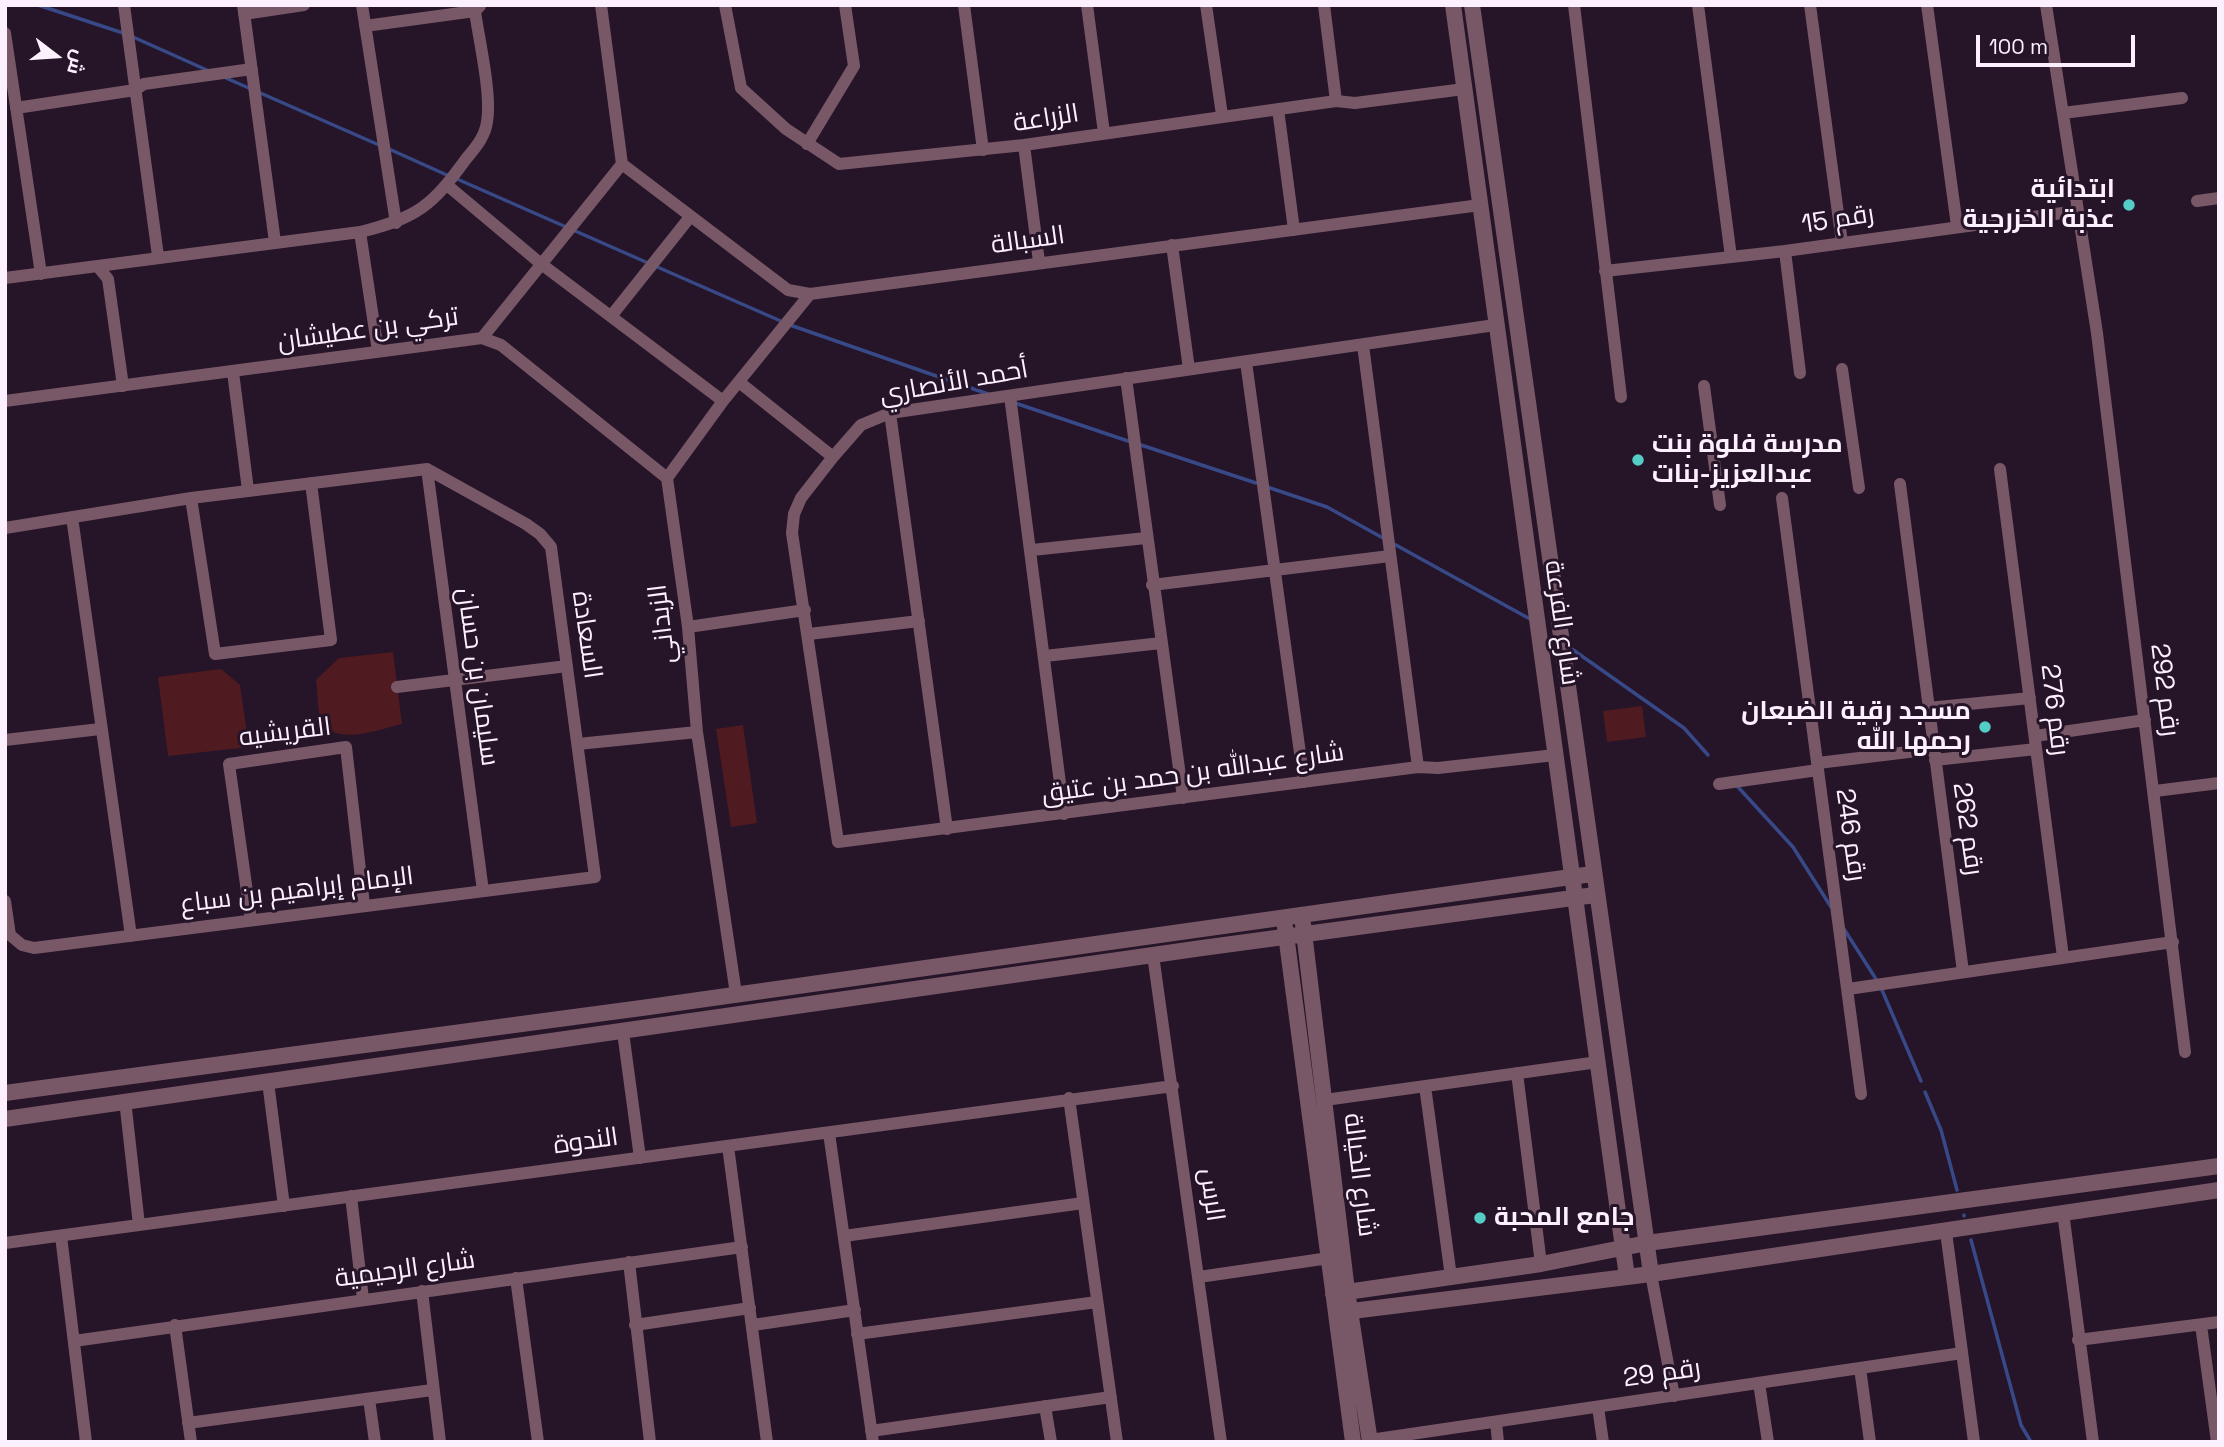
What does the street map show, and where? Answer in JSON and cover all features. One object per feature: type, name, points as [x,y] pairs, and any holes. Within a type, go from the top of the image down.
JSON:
[{"type":"street","points":[[124,5],[158,257]]},
{"type":"street","points":[[275,242],[243,10],[304,5]]},
{"type":"street","points":[[362,5],[396,223]]},
{"type":"street","points":[[601,5],[622,164]]},
{"type":"street","name":"الزراعة","points":[[725,5],[741,88],[763,110],[807,144],[839,164],[1024,145],[1336,101],[1355,103],[1464,89]]},
{"type":"street","points":[[807,144],[854,66],[845,5]]},
{"type":"street","points":[[964,5],[983,150]]},
{"type":"street","points":[[1087,5],[1104,133]]},
{"type":"street","points":[[1206,5],[1222,115]]},
{"type":"street","points":[[1324,5],[1336,101]]},
{"type":"street","name":"شارع الفرعة","points":[[1453,5],[1628,1277]]},
{"type":"street","name":"شارع الفرعة","points":[[1472,5],[1592,874],[1651,1273]]},
{"type":"street","points":[[1574,5],[1621,397]]},
{"type":"street","points":[[1698,5],[1731,257]]},
{"type":"street","points":[[1810,5],[1842,243]]},
{"type":"street","points":[[1927,5],[1957,226]]},
{"type":"street","name":"رقم 292","points":[[2046,5],[2097,332],[2185,1052]]},
{"type":"street","points":[[5,278],[99,268],[158,257],[360,232],[396,223],[425,208],[447,186],[482,138],[488,120],[476,7],[365,26]]},
{"type":"street","points":[[5,33],[7,64],[41,274]]},
{"type":"street","points":[[16,108],[135,90],[144,84],[252,69]]},
{"type":"street","points":[[2063,113],[2182,98]]},
{"type":"street","points":[[1278,109],[1294,230]]},
{"type":"street","points":[[1024,145],[1040,262]]},
{"type":"street","name":"السبالة","points":[[622,164],[788,290],[810,294],[1480,205]]},
{"type":"street","name":"تركي بن عطيشان","points":[[5,401],[482,338],[622,164]]},
{"type":"street","points":[[447,186],[540,263],[723,401]]},
{"type":"street","points":[[2197,201],[2219,198]]},
{"type":"street","name":"رقم 15","points":[[1605,271],[1785,251],[2077,211]]},
{"type":"street","points":[[612,315],[690,218]]},
{"type":"street","points":[[360,232],[378,351]]},
{"type":"street","points":[[1172,245],[1189,369]]},
{"type":"street","points":[[1785,251],[1800,373]]},
{"type":"street","points":[[99,268],[108,279],[123,386]]},
{"type":"street","points":[[482,338],[501,345],[667,478],[723,401],[810,294]]},
{"type":"street","name":"أحمد الأنصاري","points":[[838,842],[792,533],[793,514],[801,498],[861,425],[890,413],[1495,325]]},
{"type":"street","points":[[1363,345],[1418,767]]},
{"type":"street","points":[[1246,362],[1272,571],[1304,782]]},
{"type":"street","points":[[1842,369],[1859,488]]},
{"type":"street","points":[[233,372],[248,490]]},
{"type":"street","points":[[1126,378],[1183,798]]},
{"type":"street","points":[[739,382],[833,457]]},
{"type":"street","points":[[1704,386],[1720,505]]},
{"type":"street","points":[[1010,396],[1064,814]]},
{"type":"street","points":[[890,413],[947,829]]},
{"type":"street","points":[[5,528],[248,490],[427,469]]},
{"type":"street","name":"السعادة","points":[[427,469],[526,524],[551,547],[595,877]]},
{"type":"street","name":"سليمان بن حسان","points":[[427,469],[483,891]]},
{"type":"street","name":"رقم 276","points":[[2000,469],[2063,957]]},
{"type":"street","name":"الزبداني","points":[[667,478],[688,627],[697,732],[736,994]]},
{"type":"street","points":[[191,498],[215,654],[331,640],[312,483]]},
{"type":"street","name":"رقم 262","points":[[1900,484],[1964,972]]},
{"type":"street","name":"رقم 246","points":[[1782,498],[1861,1094]]},
{"type":"street","points":[[72,517],[131,936]]},
{"type":"street","points":[[1032,550],[1146,538]]},
{"type":"street","points":[[1152,585],[1390,556]]},
{"type":"street","points":[[688,627],[805,610]]},
{"type":"street","points":[[809,634],[919,621]]},
{"type":"street","points":[[1045,656],[1161,643]]},
{"type":"street","points":[[397,687],[567,666]]},
{"type":"street","points":[[1928,708],[2030,698]]},
{"type":"street","points":[[1719,784],[1818,767],[2036,742],[2144,720]]},
{"type":"street","points":[[5,740],[100,729]]},
{"type":"street","points":[[578,744],[697,732]]},
{"type":"street","name":"القريشيه","points":[[251,920],[229,764],[346,747],[364,905]]},
{"type":"street","name":"شارع عبدالله بن حمد بن عتيق","points":[[838,842],[1418,767],[1438,768],[1555,755]]},
{"type":"street","points":[[2155,792],[2219,783]]},
{"type":"street","points":[[5,1093],[1592,874]]},
{"type":"street","name":"الإمام إبراهيم بن سباع","points":[[5,901],[10,935],[22,945],[34,948],[595,877]]},
{"type":"street","points":[[1535,883],[1557,887],[1559,892],[1558,898],[1540,904]]},
{"type":"street","points":[[5,1119],[1153,955],[1595,895]]},
{"type":"street","name":"شارع الخيالة","points":[[1302,914],[1325,1100],[1334,1259]]},
{"type":"street","name":"شارع الخيالة","points":[[1284,917],[1334,1259],[1364,1441]]},
{"type":"street","points":[[1848,989],[2173,942]]},
{"type":"street","name":"الرس","points":[[1153,955],[1221,1442]]},
{"type":"street","points":[[1290,966],[1299,960],[1309,970]]},
{"type":"street","points":[[623,1032],[640,1157]]},
{"type":"street","points":[[375,1042],[371,1056],[379,1065]]},
{"type":"street","points":[[345,1046],[356,1054],[354,1063],[346,1070]]},
{"type":"street","points":[[1325,1100],[1598,1062]]},
{"type":"street","points":[[1517,1073],[1541,1264]]},
{"type":"street","points":[[268,1082],[284,1206]]},
{"type":"street","name":"الندوة","points":[[5,1242],[1173,1086]]},
{"type":"street","points":[[1425,1086],[1451,1276]]},
{"type":"street","points":[[1069,1098],[1117,1442]]},
{"type":"street","points":[[125,1100],[139,1225]]},
{"type":"street","points":[[828,1133],[872,1436],[1111,1397]]},
{"type":"street","points":[[728,1146],[767,1442]]},
{"type":"street","points":[[1340,1292],[1541,1264],[1624,1247],[2219,1166]]},
{"type":"street","points":[[1343,1312],[1628,1277],[2219,1190]]},
{"type":"street","points":[[351,1196],[363,1299]]},
{"type":"street","points":[[844,1236],[1083,1203]]},
{"type":"street","points":[[2063,1212],[2093,1442]]},
{"type":"street","points":[[1946,1232],[1974,1442]]},
{"type":"street","points":[[61,1236],[86,1442]]},
{"type":"street","points":[[1666,1242],[1652,1254],[1654,1267],[1670,1270]]},
{"type":"street","name":"شارع الرحيمية","points":[[74,1341],[742,1247]]},
{"type":"street","points":[[1600,1254],[1617,1259],[1618,1273],[1601,1280]]},
{"type":"street","points":[[1199,1277],[1334,1259]]},
{"type":"street","points":[[629,1262],[650,1442]]},
{"type":"street","points":[[1651,1273],[1674,1396]]},
{"type":"street","points":[[516,1278],[538,1442]]},
{"type":"street","points":[[422,1291],[440,1442]]},
{"type":"street","points":[[857,1334],[1097,1302]]},
{"type":"street","points":[[635,1325],[750,1308]]},
{"type":"street","points":[[753,1325],[855,1310]]},
{"type":"street","points":[[2078,1340],[2219,1322]]},
{"type":"street","points":[[175,1325],[191,1442]]},
{"type":"street","points":[[2201,1325],[2217,1442]]},
{"type":"street","name":"رقم 29","points":[[1364,1441],[1962,1353]]},
{"type":"street","points":[[1860,1368],[1870,1442]]},
{"type":"street","points":[[1759,1383],[1768,1442]]},
{"type":"street","points":[[188,1423],[432,1390]]},
{"type":"street","points":[[369,1399],[375,1442]]},
{"type":"street","points":[[1045,1406],[1051,1442]]},
{"type":"street","points":[[1598,1407],[1603,1442]]},
{"type":"street","points":[[1496,1422],[1498,1442]]},
{"type":"shaded area","points":[[393,652],[402,724],[346,735],[327,728],[320,715],[316,680],[339,658]]},
{"type":"shaded area","points":[[221,669],[240,685],[249,747],[168,756],[158,677]]},
{"type":"shaded area","points":[[1642,706],[1646,737],[1607,742],[1603,711]]},
{"type":"shaded area","points":[[743,725],[757,823],[731,827],[716,729]]},
{"type":"waterway","points":[[38,5],[126,34]]},
{"type":"waterway","points":[[133,37],[209,71]]},
{"type":"waterway","points":[[226,78],[251,89]]},
{"type":"waterway","points":[[258,92],[379,145]]},
{"type":"waterway","points":[[389,149],[449,176]]},
{"type":"waterway","points":[[457,179],[648,263]]},
{"type":"waterway","points":[[655,266],[783,322]]},
{"type":"waterway","points":[[790,325],[988,394]]},
{"type":"waterway","points":[[1015,403],[1131,442]]},
{"type":"waterway","points":[[1138,444],[1256,483]]},
{"type":"waterway","points":[[1267,487],[1327,507],[1383,538]]},
{"type":"waterway","points":[[1394,544],[1530,619]]},
{"type":"waterway","points":[[1569,647],[1684,728],[1708,755]]},
{"type":"waterway","points":[[1738,787],[1793,847],[1831,907]]},
{"type":"waterway","points":[[1844,929],[1876,979]]},
{"type":"waterway","points":[[1882,990],[1921,1081]]},
{"type":"waterway","points":[[1925,1092],[1941,1130],[1957,1190]]},
{"type":"waterway","points":[[1971,1240],[2021,1425],[2031,1442]]},
{"type":"place","name":"ابتدائية عذبة الخزرجية","points":[[2129,205]]},
{"type":"place","name":"مدرسة فلوة بنت عبدالعزيز-بنات","points":[[1638,460]]},
{"type":"place","name":"مسجد رقية الضبعان رحمها الله","points":[[1985,727]]},
{"type":"place","name":"جامع المحبة","points":[[1480,1218]]}]
